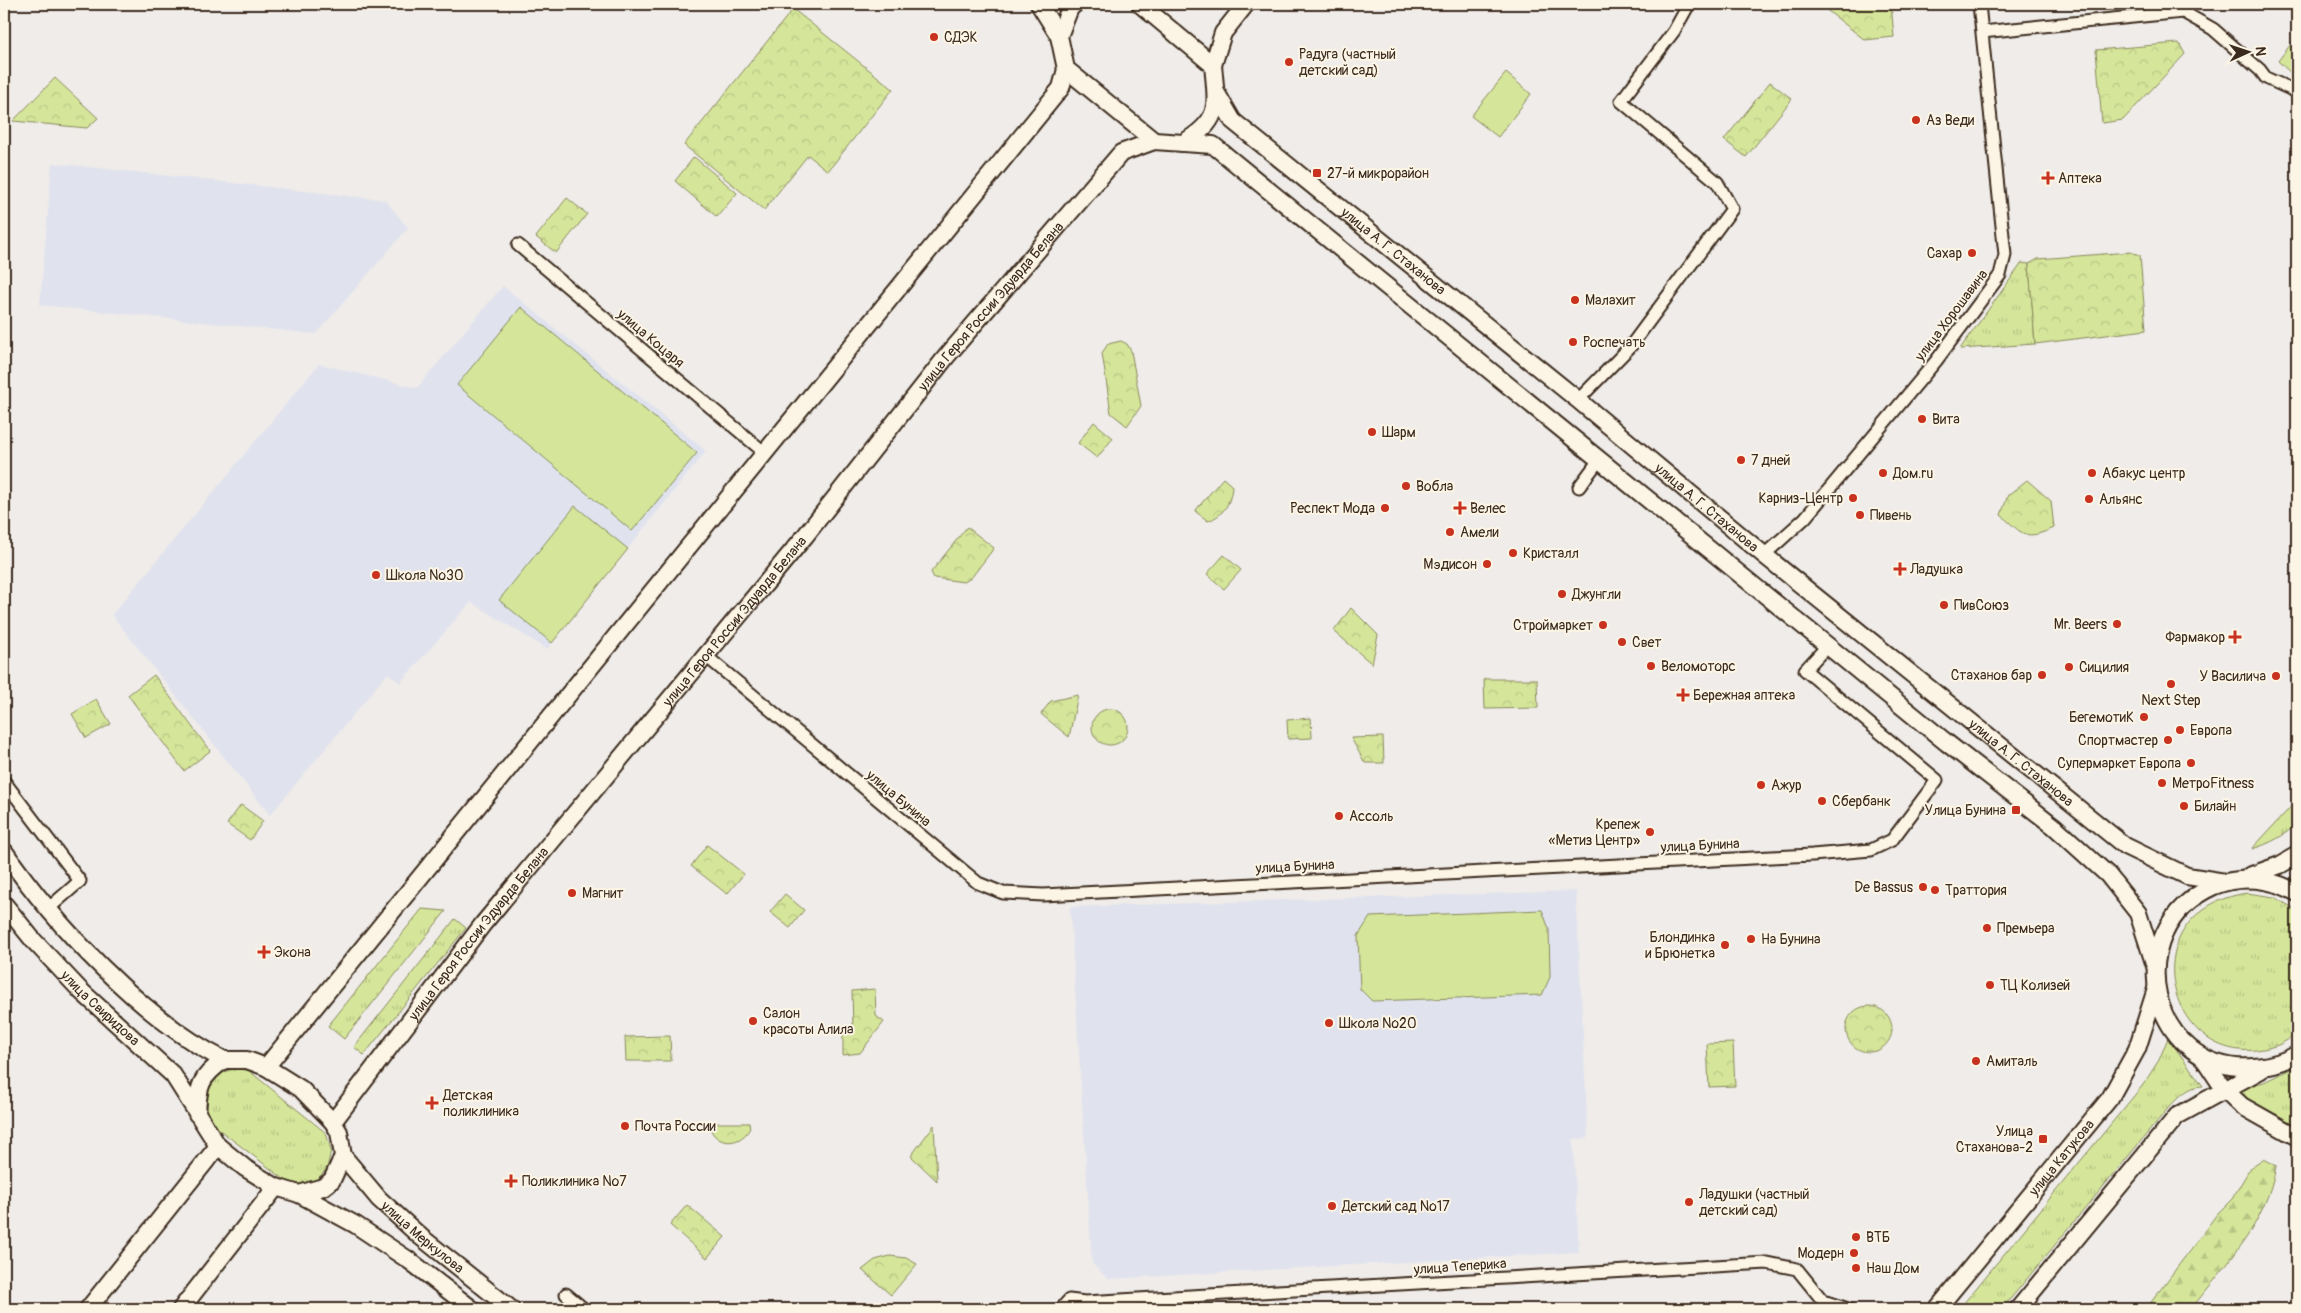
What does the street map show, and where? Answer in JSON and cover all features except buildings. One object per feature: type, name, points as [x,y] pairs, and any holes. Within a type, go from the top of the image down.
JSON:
[{"type":"street","points":[[266,1067],[1061,88],[1066,69],[1059,36],[1039,4]]},
{"type":"street","points":[[1059,36],[1070,8],[1075,4]]},
{"type":"street","points":[[1140,4],[1213,65]]},
{"type":"street","points":[[1183,143],[1202,131],[1214,115],[1216,92],[1213,65],[1223,33],[1246,4]]},
{"type":"street","points":[[1578,400],[1630,347],[1732,209],[1717,182],[1621,101],[1674,31],[1689,4]]},
{"type":"street","name":"улица Хорошавина","points":[[1764,555],[1806,518],[1851,466],[1936,361],[2000,275],[2005,255],[1979,4]]},
{"type":"street","points":[[1982,32],[2183,12],[2213,29],[2260,70],[2266,78],[2297,92]]},
{"type":"street","points":[[1066,69],[1154,141]]},
{"type":"street","name":"улица А. Г. Стаханова","points":[[1216,92],[1232,121],[1578,400],[1764,555],[2125,846],[2187,876],[2225,882]]},
{"type":"street","name":"улица А. Г. Стаханова","points":[[1154,141],[1214,146],[1947,743],[2055,827],[2108,875],[2138,913],[2155,966]]},
{"type":"street","name":"улица Героя России Эдуарда Белана","points":[[333,1122],[483,924],[805,536],[946,357],[1121,153],[1154,141]]},
{"type":"street","name":"улица Коцаря","points":[[518,245],[765,453]]},
{"type":"street","points":[[1579,487],[1599,460]]},
{"type":"street","name":"улица Бунина","points":[[706,656],[978,883],[1003,893],[1053,894],[1812,855],[1871,850],[1892,840],[1937,780],[1805,670],[1828,645]]},
{"type":"street","points":[[4,781],[80,881],[48,908]]},
{"type":"street","points":[[4,851],[48,908],[119,983],[162,1020],[224,1060],[247,1060],[266,1067],[301,1089],[333,1122],[339,1132],[343,1156],[332,1180],[323,1187],[299,1194],[276,1187],[245,1168],[218,1146],[197,1114],[198,1089],[205,1077],[224,1060]]},
{"type":"street","points":[[2268,1066],[2245,1068],[2223,1064],[2202,1056],[2181,1040],[2165,1016],[2156,988],[2155,966],[2161,937],[2177,912],[2198,893],[2225,882],[2242,879],[2280,865],[2297,855]]},
{"type":"street","points":[[2242,879],[2265,880],[2287,887],[2297,893]]},
{"type":"street","name":"улица Свиридова","points":[[4,904],[33,940],[81,991],[172,1075],[197,1114]]},
{"type":"street","name":"улица Катукова","points":[[1937,1309],[2110,1098],[2137,1049],[2156,988]]},
{"type":"street","points":[[2018,1309],[2172,1122],[2195,1105],[2224,1089],[2268,1066],[2297,1054]]},
{"type":"street","points":[[2202,1056],[2224,1089],[2242,1106],[2297,1137]]},
{"type":"street","points":[[2195,1105],[2220,1102],[2242,1106]]},
{"type":"street","points":[[88,1309],[218,1146]]},
{"type":"street","name":"улица Меркулова","points":[[343,1156],[386,1205],[421,1237],[511,1309]]},
{"type":"street","points":[[182,1309],[276,1187]]},
{"type":"street","name":"улица Меркулова","points":[[299,1194],[356,1224],[410,1261],[472,1309]]},
{"type":"street","name":"улица Теперика","points":[[1061,1309],[1069,1300],[1085,1302],[1319,1290],[1600,1271],[1767,1263],[1797,1269],[1823,1301],[1848,1309]]},
{"type":"street","points":[[566,1294],[584,1309]]},
{"type":"shaded area","points":[[52,163],[385,200],[408,228],[316,334],[40,305]]},
{"type":"shaded area","name":"Школа №30","points":[[503,286],[706,451],[547,649],[471,602],[400,683],[388,673],[270,815],[112,615],[319,364],[417,388]]},
{"type":"shaded area","name":"Школа №20","points":[[1576,891],[1588,1138],[1573,1139],[1579,1252],[1108,1279],[1092,1263],[1070,907]]},
{"type":"green space","points":[[1819,4],[1891,4],[1894,37],[1865,40]]},
{"type":"green space","points":[[793,9],[893,89],[828,171],[808,155],[764,210],[684,145]]},
{"type":"green space","points":[[2297,36],[2297,79],[2278,61]]},
{"type":"green space","points":[[2179,43],[2185,54],[2123,120],[2102,123],[2096,50]]},
{"type":"green space","points":[[1506,73],[1531,94],[1498,137],[1471,116]]},
{"type":"green space","points":[[55,78],[98,118],[87,128],[13,121]]},
{"type":"green space","points":[[1770,82],[1792,99],[1746,157],[1724,140]]},
{"type":"green space","points":[[694,157],[737,193],[717,217],[675,181]]},
{"type":"green space","points":[[567,198],[587,214],[556,253],[536,237]]},
{"type":"green space","points":[[2130,252],[2140,255],[2146,330],[2035,344],[2029,264],[2038,259]]},
{"type":"green space","points":[[2022,263],[2029,264],[2035,344],[1960,349]]},
{"type":"green space","points":[[521,307],[697,453],[632,531],[457,385]]},
{"type":"green space","points":[[1121,341],[1127,344],[1131,351],[1141,406],[1127,426],[1111,413],[1102,353],[1108,344]]},
{"type":"green space","points":[[1094,422],[1113,438],[1097,458],[1078,443]]},
{"type":"green space","points":[[1223,478],[1232,486],[1230,498],[1226,508],[1208,521],[1195,511]]},
{"type":"green space","points":[[2027,480],[2051,501],[2054,528],[2030,535],[2020,531],[2001,515],[2008,495]]},
{"type":"green space","points":[[575,506],[628,549],[552,643],[499,600]]},
{"type":"green space","points":[[967,527],[994,548],[971,578],[964,582],[934,578],[931,572]]},
{"type":"green space","points":[[1224,555],[1241,570],[1224,589],[1207,574]]},
{"type":"green space","points":[[1351,608],[1378,635],[1372,664],[1334,631]]},
{"type":"green space","points":[[154,675],[210,751],[184,771],[128,695]]},
{"type":"green space","points":[[1484,679],[1537,679],[1538,708],[1485,709]]},
{"type":"green space","points":[[1078,695],[1069,737],[1041,714],[1051,701]]},
{"type":"green space","points":[[96,699],[111,724],[86,738],[72,714]]},
{"type":"green space","points":[[1110,709],[1123,714],[1128,727],[1123,740],[1110,745],[1097,740],[1092,727],[1097,714]]},
{"type":"green space","points":[[1311,718],[1312,738],[1288,739],[1287,720]]},
{"type":"green space","points":[[1383,737],[1384,763],[1365,763],[1351,738]]},
{"type":"green space","points":[[2297,800],[2297,823],[2276,839],[2252,849]]},
{"type":"green space","points":[[241,805],[263,821],[250,840],[227,824]]},
{"type":"green space","points":[[707,845],[744,874],[727,894],[691,866]]},
{"type":"green space","points":[[2247,893],[2274,897],[2297,910],[2297,1034],[2278,1045],[2241,1050],[2210,1040],[2188,1018],[2175,990],[2173,959],[2184,930],[2208,906]]},
{"type":"green space","points":[[785,894],[804,910],[790,928],[770,912]]},
{"type":"green space","points":[[422,909],[446,911],[344,1039],[328,1026]]},
{"type":"green space","points":[[1542,910],[1549,929],[1550,977],[1542,995],[1372,1001],[1360,989],[1358,936],[1370,917]]},
{"type":"green space","points":[[455,919],[466,928],[364,1055],[354,1047]]},
{"type":"green space","points":[[875,989],[876,1016],[884,1022],[860,1053],[843,1055],[843,1032],[853,1029],[852,991]]},
{"type":"green space","points":[[1864,1006],[1874,1006],[1888,1016],[1892,1029],[1888,1042],[1882,1048],[1874,1052],[1864,1052],[1850,1042],[1846,1034],[1846,1024],[1856,1010]]},
{"type":"green space","points":[[670,1036],[671,1061],[626,1061],[625,1037]]},
{"type":"green space","points":[[2168,1038],[2203,1086],[2188,1090],[2169,1107],[2002,1309],[1959,1309],[2143,1085],[2159,1060]]},
{"type":"green space","points":[[1733,1043],[1735,1086],[1709,1087],[1707,1044]]},
{"type":"green space","points":[[2297,1066],[2297,1127],[2257,1108],[2236,1089],[2264,1082]]},
{"type":"green space","points":[[232,1069],[248,1070],[326,1133],[331,1150],[327,1169],[316,1180],[304,1184],[289,1183],[213,1125],[207,1109],[208,1092],[217,1075]]},
{"type":"green space","points":[[709,1123],[749,1123],[750,1128],[740,1139],[727,1142],[715,1136],[711,1131]]},
{"type":"green space","points":[[934,1125],[937,1181],[911,1156]]},
{"type":"green space","points":[[2263,1159],[2276,1166],[2271,1187],[2254,1225],[2231,1260],[2191,1309],[2146,1309],[2217,1214],[2232,1199],[2251,1167]]},
{"type":"green space","points":[[687,1205],[725,1237],[707,1258],[670,1225]]},
{"type":"green space","points":[[890,1256],[906,1258],[917,1264],[891,1295],[862,1270],[875,1260]]},
{"type":"place","name":"СДЭК","points":[[934,37]]},
{"type":"place","name":"Радуга (частный детский сад)","points":[[1289,62]]},
{"type":"place","name":"Аз Веди","points":[[1916,120]]},
{"type":"place","name":"27-й микрорайон","points":[[1317,173]]},
{"type":"place","name":"Аптека","points":[[2048,178]]},
{"type":"place","name":"Сахар","points":[[1972,253]]},
{"type":"place","name":"Малахит","points":[[1575,300]]},
{"type":"place","name":"Роспечать","points":[[1573,342]]},
{"type":"place","name":"Вита","points":[[1922,419]]},
{"type":"place","name":"Шарм","points":[[1372,432]]},
{"type":"place","name":"7 дней","points":[[1741,460]]},
{"type":"place","name":"Дом.ru","points":[[1883,473]]},
{"type":"place","name":"Абакус центр","points":[[2092,473]]},
{"type":"place","name":"Вобла","points":[[1406,486]]},
{"type":"place","name":"Карниз-Центр","points":[[1853,498]]},
{"type":"place","name":"Альянс","points":[[2089,499]]},
{"type":"place","name":"Респект Мода","points":[[1385,508]]},
{"type":"place","name":"Велес","points":[[1460,508]]},
{"type":"place","name":"Пивень","points":[[1860,515]]},
{"type":"place","name":"Амели","points":[[1450,532]]},
{"type":"place","name":"Кристалл","points":[[1513,553]]},
{"type":"place","name":"Мэдисон","points":[[1487,564]]},
{"type":"place","name":"Ладушка","points":[[1900,569]]},
{"type":"place","name":"Школа №30","points":[[376,575]]},
{"type":"place","name":"Джунгли","points":[[1562,594]]},
{"type":"place","name":"ПивСоюз","points":[[1944,605]]},
{"type":"place","name":"Mr. Beers","points":[[2117,624]]},
{"type":"place","name":"Строймаркет","points":[[1603,625]]},
{"type":"place","name":"Фармакор","points":[[2235,637]]},
{"type":"place","name":"Свет","points":[[1622,642]]},
{"type":"place","name":"Веломоторс","points":[[1651,666]]},
{"type":"place","name":"Сицилия","points":[[2069,667]]},
{"type":"place","name":"Стаханов бар","points":[[2042,675]]},
{"type":"place","name":"У Василича","points":[[2276,676]]},
{"type":"place","name":"Next Step","points":[[2171,684]]},
{"type":"place","name":"Бережная аптека","points":[[1683,695]]},
{"type":"place","name":"БегемотиК","points":[[2144,717]]},
{"type":"place","name":"Европа","points":[[2180,730]]},
{"type":"place","name":"Спортмастер","points":[[2168,740]]},
{"type":"place","name":"Супермаркет Европа","points":[[2191,763]]},
{"type":"place","name":"МетроFitness","points":[[2162,783]]},
{"type":"place","name":"Ажур","points":[[1761,785]]},
{"type":"place","name":"Сбербанк","points":[[1822,801]]},
{"type":"place","name":"Билайн","points":[[2184,806]]},
{"type":"place","name":"Улица Бунина","points":[[2016,810]]},
{"type":"place","name":"Ассоль","points":[[1339,816]]},
{"type":"place","name":"Крепеж «Метиз Центр»","points":[[1650,832]]},
{"type":"place","name":"De Bassus","points":[[1923,887]]},
{"type":"place","name":"Траттория","points":[[1935,890]]},
{"type":"place","name":"Магнит","points":[[572,893]]},
{"type":"place","name":"Премьера","points":[[1987,928]]},
{"type":"place","name":"На Бунина","points":[[1751,939]]},
{"type":"place","name":"Блондинка и Брюнетка","points":[[1725,945]]},
{"type":"place","name":"Экона","points":[[264,952]]},
{"type":"place","name":"ТЦ Колизей","points":[[1990,985]]},
{"type":"place","name":"Салон красоты Алила","points":[[753,1021]]},
{"type":"place","name":"Школа №20","points":[[1329,1023]]},
{"type":"place","name":"Амиталь","points":[[1976,1061]]},
{"type":"place","name":"Детская поликлиника","points":[[432,1103]]},
{"type":"place","name":"Почта России","points":[[625,1126]]},
{"type":"place","name":"Улица Стаханова-2","points":[[2043,1139]]},
{"type":"place","name":"Поликлиника №7","points":[[511,1181]]},
{"type":"place","name":"Ладушки (частный детский сад)","points":[[1689,1202]]},
{"type":"place","name":"Детский сад №17","points":[[1332,1206]]},
{"type":"place","name":"ВТБ","points":[[1856,1237]]},
{"type":"place","name":"Модерн","points":[[1854,1253]]},
{"type":"place","name":"Наш Дом","points":[[1856,1268]]}]
